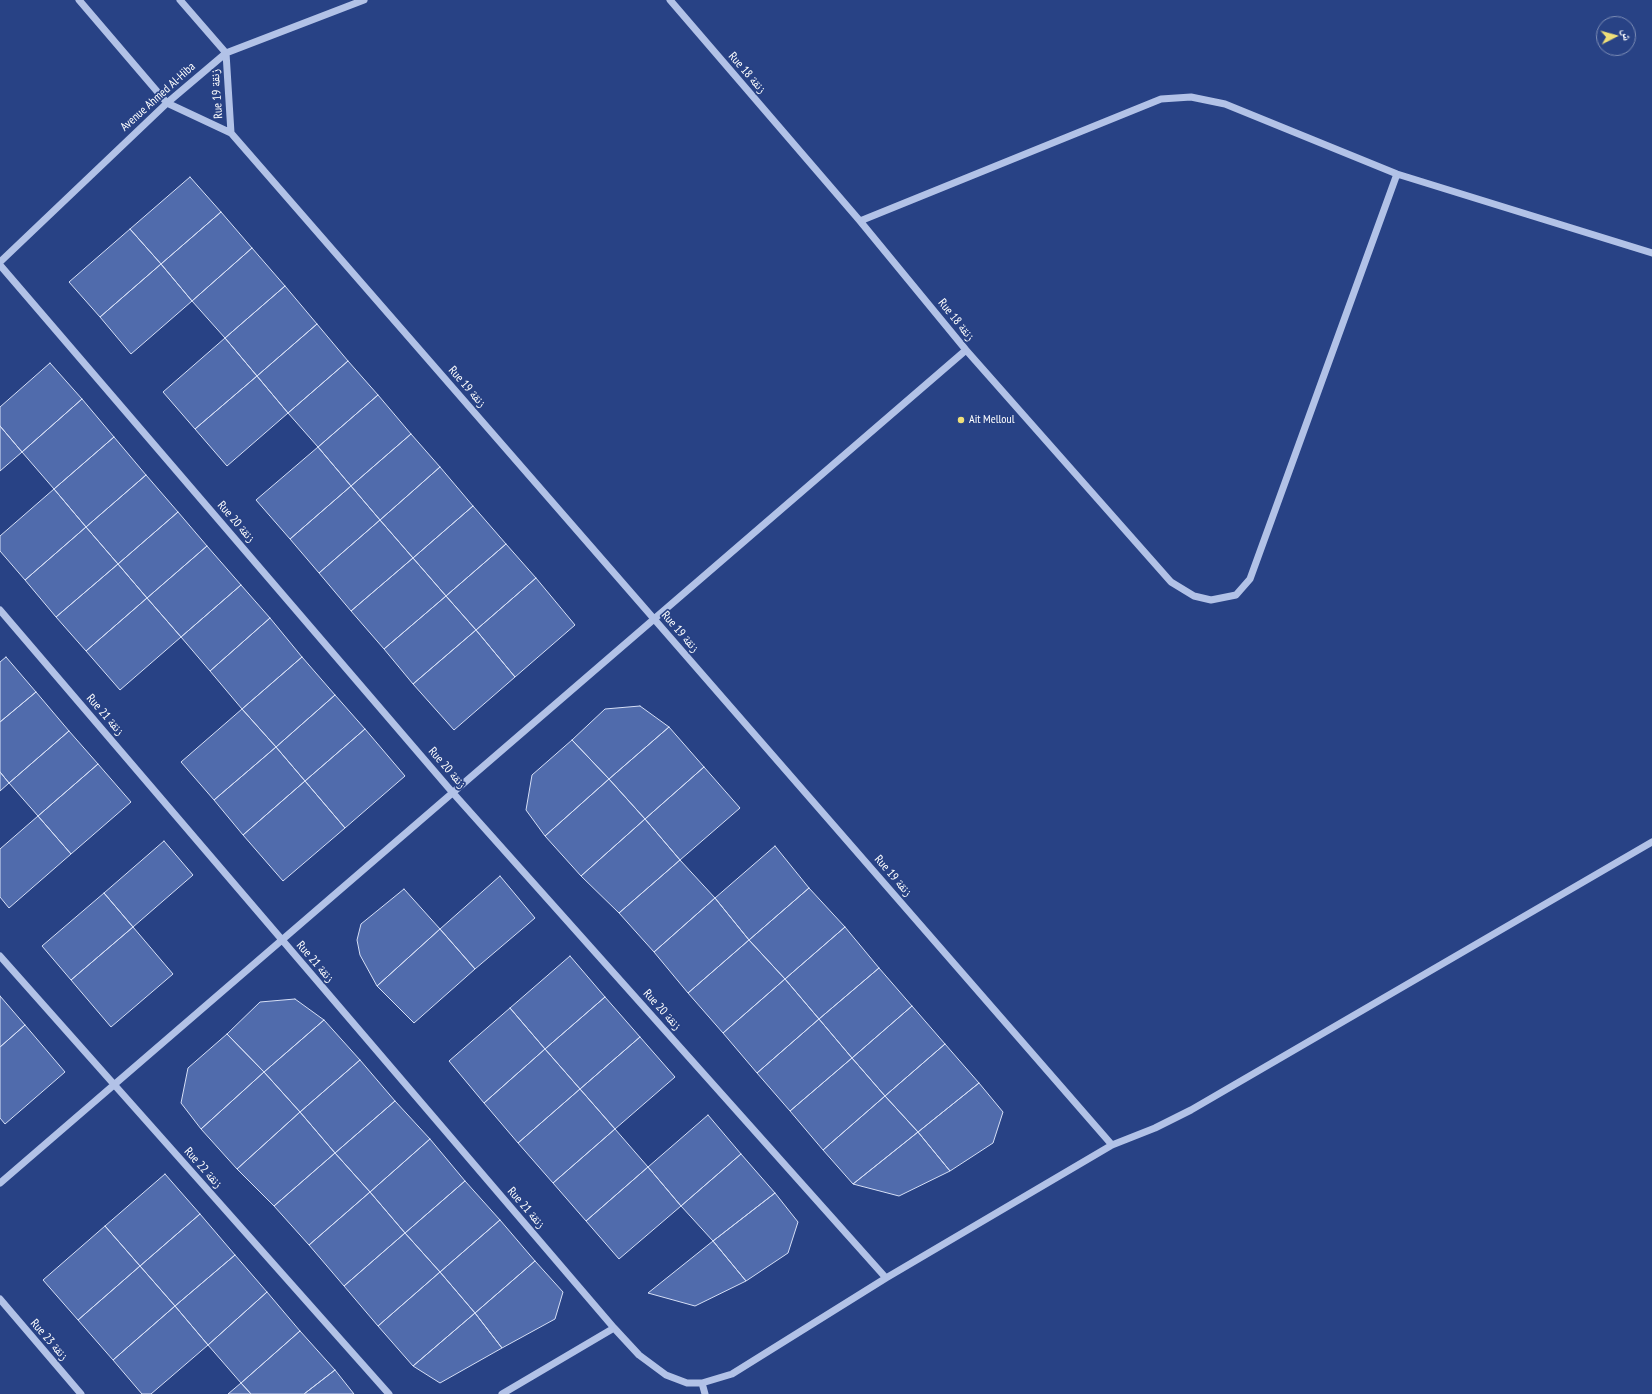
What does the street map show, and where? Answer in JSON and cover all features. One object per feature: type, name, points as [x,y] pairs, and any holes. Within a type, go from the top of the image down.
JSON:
[{"type":"street","points":[[79,0],[166,103]]},
{"type":"street","points":[[180,0],[226,53]]},
{"type":"street","name":"Avenue Ahmed Al-Hiba","points":[[0,262],[166,103],[226,53],[364,0]]},
{"type":"street","name":"Rue 18 زنقة","points":[[670,0],[860,221],[966,350],[1171,582],[1194,596],[1211,600],[1236,595],[1250,579],[1397,174]]},
{"type":"street","name":"Rue 19 زنقة","points":[[226,53],[231,133]]},
{"type":"street","points":[[860,221],[1161,99],[1191,97],[1225,104],[1397,174],[1652,253]]},
{"type":"street","name":"Rue 19 زنقة","points":[[166,103],[231,133],[1112,1145]]},
{"type":"street","name":"Rue 20 زنقة","points":[[0,265],[453,793],[886,1278]]},
{"type":"street","points":[[0,1184],[966,350]]},
{"type":"street","name":"Rue 21 زنقة","points":[[0,610],[614,1328],[639,1355],[666,1375],[687,1383],[702,1383]]},
{"type":"street","points":[[705,1394],[702,1383],[732,1374],[886,1278],[1112,1145],[1155,1128],[1191,1110],[1652,842]]},
{"type":"street","name":"Rue 22 زنقة","points":[[0,956],[389,1394]]},
{"type":"street","name":"Rue 23 زنقة","points":[[0,1299],[81,1394]]},
{"type":"street","points":[[502,1394],[614,1328]]},
{"type":"building","points":[[190,177],[221,212],[161,264],[130,229]]},
{"type":"building","points":[[221,212],[252,248],[192,301],[161,264]]},
{"type":"building","points":[[130,229],[161,264],[100,317],[69,282]]},
{"type":"building","points":[[252,248],[285,286],[225,338],[192,301]]},
{"type":"building","points":[[161,264],[192,301],[131,354],[100,317]]},
{"type":"building","points":[[285,286],[317,324],[257,376],[225,338]]},
{"type":"building","points":[[317,324],[348,361],[288,413],[257,376]]},
{"type":"building","points":[[225,338],[257,376],[195,429],[163,392]]},
{"type":"building","points":[[348,361],[378,395],[318,447],[288,413]]},
{"type":"building","points":[[50,363],[82,399],[22,452],[0,426],[0,407]]},
{"type":"building","points":[[257,376],[288,413],[227,466],[195,429]]},
{"type":"building","points":[[378,395],[411,434],[351,486],[318,447]]},
{"type":"building","points":[[82,399],[114,437],[54,489],[22,452]]},
{"type":"building","points":[[0,426],[22,452],[0,471]]},
{"type":"building","points":[[411,434],[440,467],[380,520],[351,486]]},
{"type":"building","points":[[114,437],[146,475],[86,527],[54,489]]},
{"type":"building","points":[[318,447],[351,486],[290,539],[256,500]]},
{"type":"building","points":[[440,467],[473,506],[413,558],[380,520]]},
{"type":"building","points":[[146,475],[178,512],[118,564],[86,527]]},
{"type":"building","points":[[351,486],[380,520],[319,573],[290,539]]},
{"type":"building","points":[[54,489],[86,527],[25,580],[0,551],[0,536]]},
{"type":"building","points":[[473,506],[506,544],[446,596],[413,558]]},
{"type":"building","points":[[178,512],[207,546],[147,598],[118,564]]},
{"type":"building","points":[[380,520],[413,558],[351,611],[319,573]]},
{"type":"building","points":[[86,527],[118,564],[56,617],[25,580]]},
{"type":"building","points":[[506,544],[536,578],[476,630],[446,596]]},
{"type":"building","points":[[207,546],[241,585],[181,637],[147,598]]},
{"type":"building","points":[[413,558],[446,596],[384,649],[351,611]]},
{"type":"building","points":[[118,564],[147,598],[86,651],[56,617]]},
{"type":"building","points":[[536,578],[575,625],[515,677],[476,630]]},
{"type":"building","points":[[241,585],[270,618],[210,671],[181,637]]},
{"type":"building","points":[[446,596],[476,630],[413,684],[384,649]]},
{"type":"building","points":[[147,598],[181,637],[120,690],[86,651]]},
{"type":"building","points":[[270,618],[302,657],[242,709],[210,671]]},
{"type":"building","points":[[476,630],[515,677],[454,730],[413,684]]},
{"type":"building","points":[[6,657],[36,692],[0,722],[0,662]]},
{"type":"building","points":[[302,657],[335,695],[276,747],[242,709]]},
{"type":"building","points":[[36,692],[69,731],[9,783],[0,772],[0,722]]},
{"type":"building","points":[[335,695],[365,729],[305,781],[276,747]]},
{"type":"building","points":[[640,706],[669,727],[609,779],[572,740],[605,709]]},
{"type":"building","points":[[242,709],[276,747],[214,800],[181,762]]},
{"type":"building","points":[[669,727],[704,767],[645,819],[609,779]]},
{"type":"building","points":[[365,729],[405,776],[345,828],[305,781]]},
{"type":"building","points":[[69,731],[98,764],[38,816],[9,783]]},
{"type":"building","points":[[572,740],[609,779],[545,836],[526,810],[532,775]]},
{"type":"building","points":[[276,747],[305,781],[243,835],[214,800]]},
{"type":"building","points":[[98,764],[131,802],[71,854],[38,816]]},
{"type":"building","points":[[704,767],[740,808],[680,860],[645,819]]},
{"type":"building","points":[[0,772],[9,783],[0,791]]},
{"type":"building","points":[[609,779],[645,819],[581,876],[545,836]]},
{"type":"building","points":[[305,781],[345,828],[283,881],[243,835]]},
{"type":"building","points":[[38,816],[71,854],[9,908],[0,897],[0,849]]},
{"type":"building","points":[[645,819],[680,860],[619,913],[581,876]]},
{"type":"building","points":[[164,841],[193,875],[133,927],[104,893]]},
{"type":"building","points":[[775,846],[809,888],[749,940],[715,898]]},
{"type":"building","points":[[680,860],[715,898],[654,952],[619,913]]},
{"type":"building","points":[[500,876],[535,918],[475,969],[440,929]]},
{"type":"building","points":[[809,888],[845,927],[785,979],[749,940]]},
{"type":"building","points":[[404,889],[440,929],[377,986],[360,955],[357,940],[361,924]]},
{"type":"building","points":[[104,893],[133,927],[71,980],[42,946]]},
{"type":"building","points":[[715,898],[749,940],[688,993],[654,952]]},
{"type":"building","points":[[133,927],[173,974],[111,1027],[71,980]]},
{"type":"building","points":[[845,927],[879,968],[819,1019],[785,979]]},
{"type":"building","points":[[440,929],[475,969],[414,1023],[377,986]]},
{"type":"building","points":[[749,940],[785,979],[723,1033],[688,993]]},
{"type":"building","points":[[570,956],[605,997],[545,1049],[510,1008]]},
{"type":"building","points":[[879,968],[912,1006],[852,1058],[819,1019]]},
{"type":"building","points":[[785,979],[819,1019],[757,1073],[723,1033]]},
{"type":"building","points":[[0,996],[25,1025],[0,1047]]},
{"type":"building","points":[[605,997],[640,1037],[580,1089],[545,1049]]},
{"type":"building","points":[[295,999],[324,1020],[264,1072],[227,1034],[260,1002]]},
{"type":"building","points":[[912,1006],[945,1044],[885,1096],[852,1058]]},
{"type":"building","points":[[510,1008],[545,1049],[484,1103],[449,1061]]},
{"type":"building","points":[[819,1019],[852,1058],[790,1111],[757,1073]]},
{"type":"building","points":[[324,1020],[360,1060],[300,1112],[264,1072]]},
{"type":"building","points":[[25,1025],[65,1072],[5,1124],[0,1118],[0,1047]]},
{"type":"building","points":[[227,1034],[264,1072],[201,1129],[181,1103],[188,1068]]},
{"type":"building","points":[[640,1037],[675,1077],[615,1129],[580,1089]]},
{"type":"building","points":[[945,1044],[979,1083],[918,1132],[885,1096]]},
{"type":"building","points":[[545,1049],[580,1089],[518,1143],[484,1103]]},
{"type":"building","points":[[852,1058],[885,1096],[823,1150],[790,1111]]},
{"type":"building","points":[[360,1060],[395,1101],[335,1153],[300,1112]]},
{"type":"building","points":[[264,1072],[300,1112],[237,1169],[201,1129]]},
{"type":"building","points":[[979,1083],[1003,1112],[993,1143],[950,1171],[918,1132]]},
{"type":"building","points":[[580,1089],[615,1129],[553,1183],[518,1143]]},
{"type":"building","points":[[885,1096],[918,1132],[853,1184],[823,1150]]},
{"type":"building","points":[[395,1101],[430,1139],[370,1192],[335,1153]]},
{"type":"building","points":[[300,1112],[335,1153],[274,1206],[237,1169]]},
{"type":"building","points":[[708,1115],[741,1154],[681,1206],[648,1167]]},
{"type":"building","points":[[615,1129],[648,1167],[586,1221],[553,1183]]},
{"type":"building","points":[[918,1132],[950,1171],[899,1196],[853,1184]]},
{"type":"building","points":[[430,1139],[465,1181],[405,1233],[370,1192]]},
{"type":"building","points":[[335,1153],[370,1192],[309,1245],[274,1206]]},
{"type":"building","points":[[741,1154],[775,1193],[713,1241],[681,1206]]},
{"type":"building","points":[[648,1167],[681,1206],[619,1259],[586,1221]]},
{"type":"building","points":[[165,1174],[200,1214],[140,1266],[105,1226]]},
{"type":"building","points":[[465,1181],[500,1220],[440,1272],[405,1233]]},
{"type":"building","points":[[370,1192],[405,1233],[344,1286],[309,1245]]},
{"type":"building","points":[[775,1193],[798,1222],[788,1253],[746,1281],[713,1241]]},
{"type":"building","points":[[200,1214],[235,1255],[175,1306],[140,1266]]},
{"type":"building","points":[[500,1220],[535,1261],[475,1313],[440,1272]]},
{"type":"building","points":[[105,1226],[140,1266],[78,1320],[43,1280]]},
{"type":"building","points":[[405,1233],[440,1272],[378,1326],[344,1286]]},
{"type":"building","points":[[713,1241],[746,1281],[695,1306],[648,1293]]},
{"type":"building","points":[[235,1255],[267,1292],[208,1345],[175,1306]]},
{"type":"building","points":[[535,1261],[563,1292],[555,1319],[502,1348],[475,1313]]},
{"type":"building","points":[[140,1266],[175,1306],[113,1360],[78,1320]]},
{"type":"building","points":[[440,1272],[475,1313],[413,1366],[378,1326]]},
{"type":"building","points":[[267,1292],[300,1331],[241,1383],[208,1345]]},
{"type":"building","points":[[175,1306],[208,1345],[151,1394],[142,1394],[113,1360]]},
{"type":"building","points":[[475,1313],[502,1348],[440,1383],[413,1366]]},
{"type":"building","points":[[300,1331],[335,1370],[304,1394],[251,1394],[241,1383]]},
{"type":"building","points":[[335,1370],[354,1394],[304,1394]]},
{"type":"building","points":[[241,1383],[251,1394],[228,1394]]},
{"type":"place","name":"Ait Melloul","points":[[961,420]]}]
